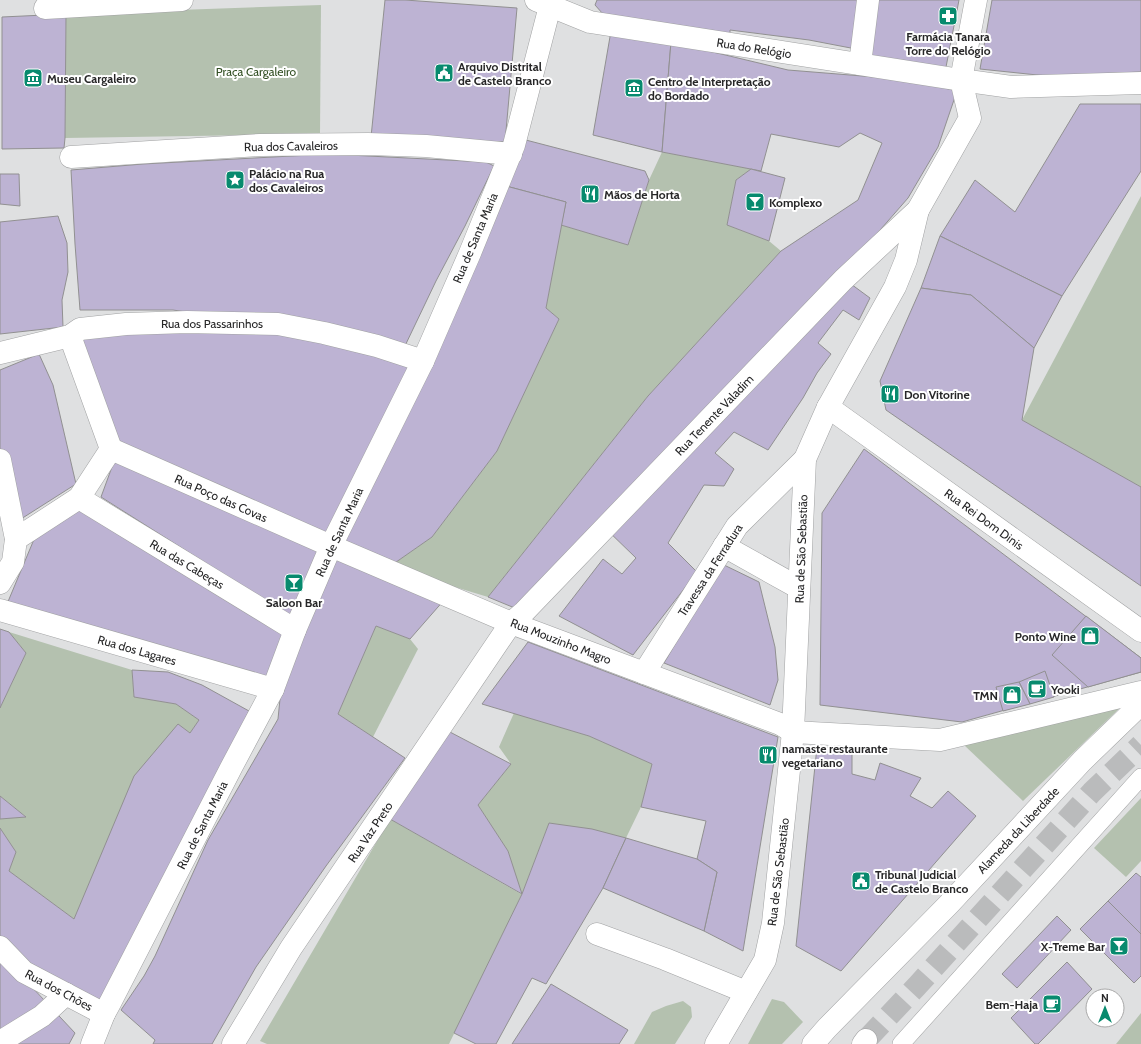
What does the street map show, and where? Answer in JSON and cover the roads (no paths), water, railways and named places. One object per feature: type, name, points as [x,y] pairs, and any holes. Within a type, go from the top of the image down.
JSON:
[{"type":"street","points":[[45,8],[182,0]]},
{"type":"street","points":[[860,64],[868,0]]},
{"type":"street","name":"Rua de São Sebastião","points":[[716,1044],[765,960],[773,924],[793,732],[805,459],[828,407],[895,287],[906,260],[918,210],[970,118],[961,80],[976,0]]},
{"type":"street","name":"Rua do Relógio","points":[[549,1],[590,22],[961,80]]},
{"type":"street","name":"Rua de Santa Maria","points":[[92,1044],[104,1014],[273,689],[295,630],[331,546],[423,361],[511,154],[549,1]]},
{"type":"street","points":[[961,80],[1011,87],[1141,83]]},
{"type":"street","name":"Rua dos Cavaleiros","points":[[71,157],[260,145],[368,144],[426,146],[511,154]]},
{"type":"street","name":"Rua Tenente Valadim","points":[[511,623],[523,613],[843,280],[918,210]]},
{"type":"street","name":"Rua dos Passarinhos","points":[[0,353],[70,336],[80,330],[126,324],[187,322],[278,324],[377,346],[423,361]]},
{"type":"street","points":[[16,538],[79,498],[111,449],[70,336]]},
{"type":"street","name":"Rua Rei Dom Dinis","points":[[828,407],[1141,631]]},
{"type":"street","name":"Rua Poço das Covas","points":[[111,449],[331,546]]},
{"type":"street","name":"Travessa da Ferradura","points":[[644,673],[737,526],[805,459]]},
{"type":"street","points":[[0,460],[16,538],[13,562],[0,583]]},
{"type":"street","name":"Rua das Cabeças","points":[[79,498],[295,630]]},
{"type":"street","name":"Rua Mouzinho Magro","points":[[331,546],[511,623],[780,724],[793,732]]},
{"type":"street","points":[[724,546],[799,588]]},
{"type":"street","name":"Rua dos Lagares","points":[[0,610],[273,689]]},
{"type":"street","name":"Rua Vaz Preto","points":[[233,1044],[295,942],[511,623]]},
{"type":"street","points":[[793,732],[940,740],[1141,692]]},
{"type":"street","name":"Alameda da Liberdade","points":[[813,1044],[950,903],[1082,761],[1141,704]]},
{"type":"street","points":[[597,934],[665,959],[746,992]]},
{"type":"street","name":"Rua dos Chões","points":[[0,947],[24,972],[104,1014]]},
{"type":"street","points":[[0,1042],[42,1016],[66,994]]},
{"type":"lane","points":[[901,1044],[1141,777]]},
{"type":"tunnel","points":[[866,1040],[917,986],[1092,792],[1141,745]]},
{"type":"place","name":"Farmácia Tanara Torre do Relógio","points":[[948,16]]},
{"type":"place","name":"Arquivo Distrital de Castelo Branco","points":[[444,73]]},
{"type":"place","name":"Museu Cargaleiro","points":[[33,78]]},
{"type":"place","name":"Centro de Interpretação do Bordado","points":[[634,88]]},
{"type":"place","name":"Palácio na Rua dos Cavaleiros","points":[[235,180]]},
{"type":"place","name":"Mãos de Horta","points":[[590,194]]},
{"type":"place","name":"Komplexo","points":[[755,202]]},
{"type":"place","name":"Don Vitorine","points":[[890,394]]},
{"type":"place","name":"Saloon Bar","points":[[294,583]]},
{"type":"place","name":"Ponto Wine","points":[[1090,636]]},
{"type":"place","name":"Yooki","points":[[1037,689]]},
{"type":"place","name":"TMN","points":[[1012,695]]},
{"type":"place","name":"namaste restaurante vegetariano","points":[[768,755]]},
{"type":"place","name":"Tribunal Judicial de Castelo Branco","points":[[861,881]]},
{"type":"place","name":"X-Treme Bar","points":[[1119,946]]},
{"type":"place","name":"Bem-Haja","points":[[1052,1004]]},
{"type":"park label","name":"Praça Cargaleiro","points":[[256,71]]}]
